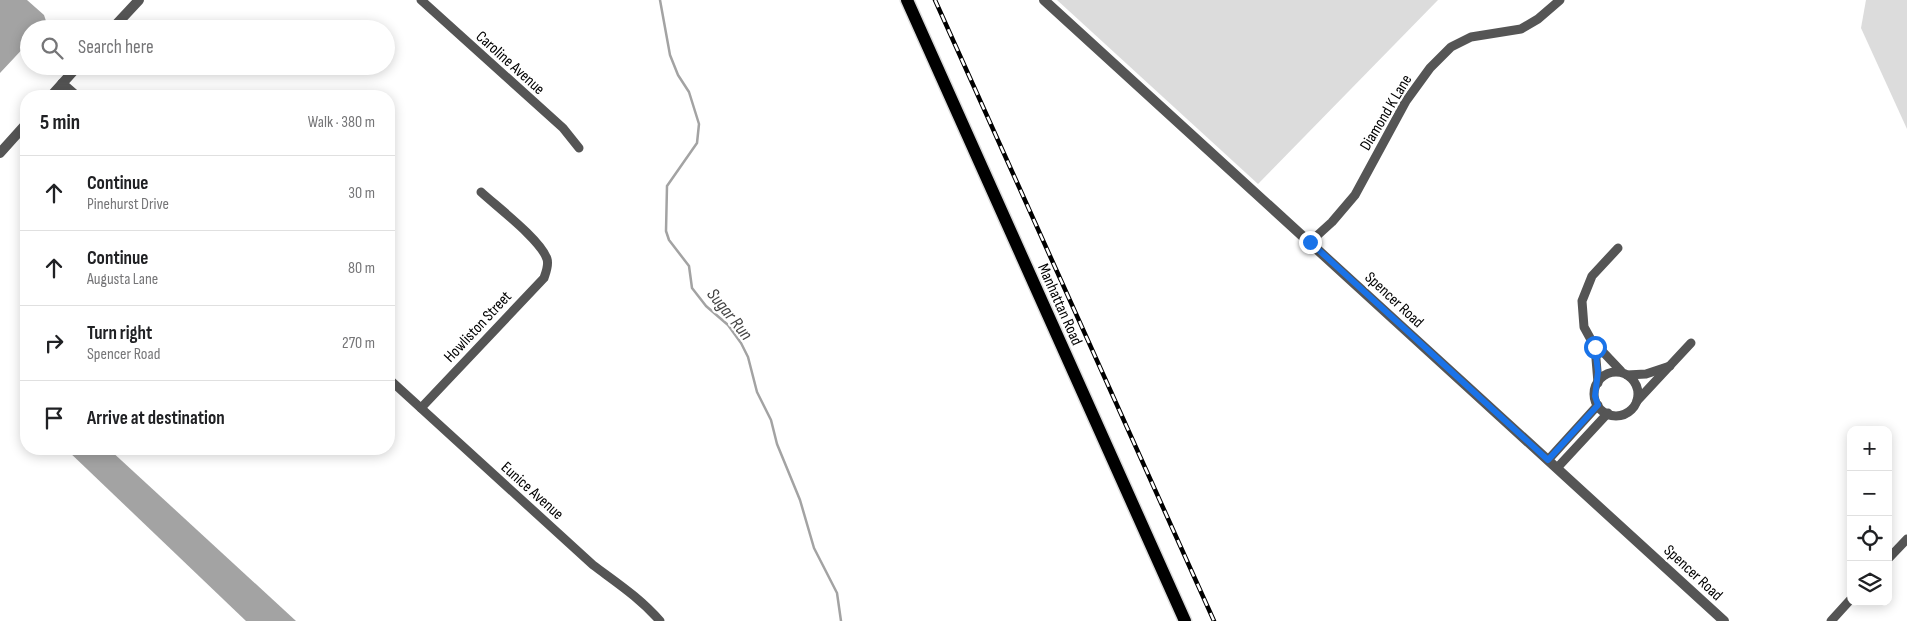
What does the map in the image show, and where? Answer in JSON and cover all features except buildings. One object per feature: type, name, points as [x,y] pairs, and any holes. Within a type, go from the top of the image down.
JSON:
[{"type":"main road","name":"Manhattan Road","points":[[907,0],[1185,621]]},
{"type":"street","points":[[120,20],[139,0]]},
{"type":"street","name":"Caroline Avenue","points":[[421,0],[563,128],[579,148]]},
{"type":"street","name":"Spencer Road","points":[[1044,0],[1724,621]]},
{"type":"street","name":"Diamond K Lane","points":[[1310,242],[1332,222],[1355,195],[1406,101],[1430,68],[1451,47],[1471,38],[1521,29],[1538,19],[1560,0]]},
{"type":"street","points":[[56,90],[70,75]]},
{"type":"street","points":[[62,83],[70,90]]},
{"type":"street","points":[[0,153],[20,131]]},
{"type":"street","name":"Howliston Street","points":[[421,408],[544,278],[548,261],[537,243],[481,192]]},
{"type":"street","points":[[1618,248],[1592,276],[1582,301],[1584,327],[1595,347],[1598,383],[1595,396],[1598,405],[1608,413],[1620,415],[1627,412],[1691,343]]},
{"type":"street","points":[[1595,347],[1604,353],[1637,386],[1637,401]]},
{"type":"street","points":[[1598,383],[1608,374],[1646,374],[1670,366]]},
{"type":"street","name":"Eunice Avenue","points":[[395,384],[593,565],[621,584],[660,621]]},
{"type":"street","points":[[1548,460],[1598,405]]},
{"type":"street","points":[[1557,468],[1608,413]]},
{"type":"street","points":[[1892,555],[1907,539]]},
{"type":"street","points":[[1831,621],[1847,603]]},
{"type":"shaded area","points":[[0,0],[27,0],[44,15],[46,20],[20,20],[20,52],[0,73]]},
{"type":"shaded area","points":[[1057,0],[1438,0],[1258,184]]},
{"type":"shaded area","points":[[1866,0],[1907,0],[1907,129],[1861,28]]},
{"type":"shaded area","points":[[72,455],[116,455],[296,621],[246,621]]},
{"type":"waterway","name":"Sugar Run","points":[[660,0],[670,55],[678,75],[689,92],[699,124],[697,143],[667,186],[666,231],[669,240],[689,266],[692,288],[706,306],[728,325],[748,357],[757,392],[771,420],[777,444],[800,500],[814,548],[837,593],[841,621]]},
{"type":"railway","points":[[935,0],[1214,621]]},
{"type":"route","points":[[1310,242],[1548,460],[1598,405],[1595,396],[1598,372],[1595,347]]}]
